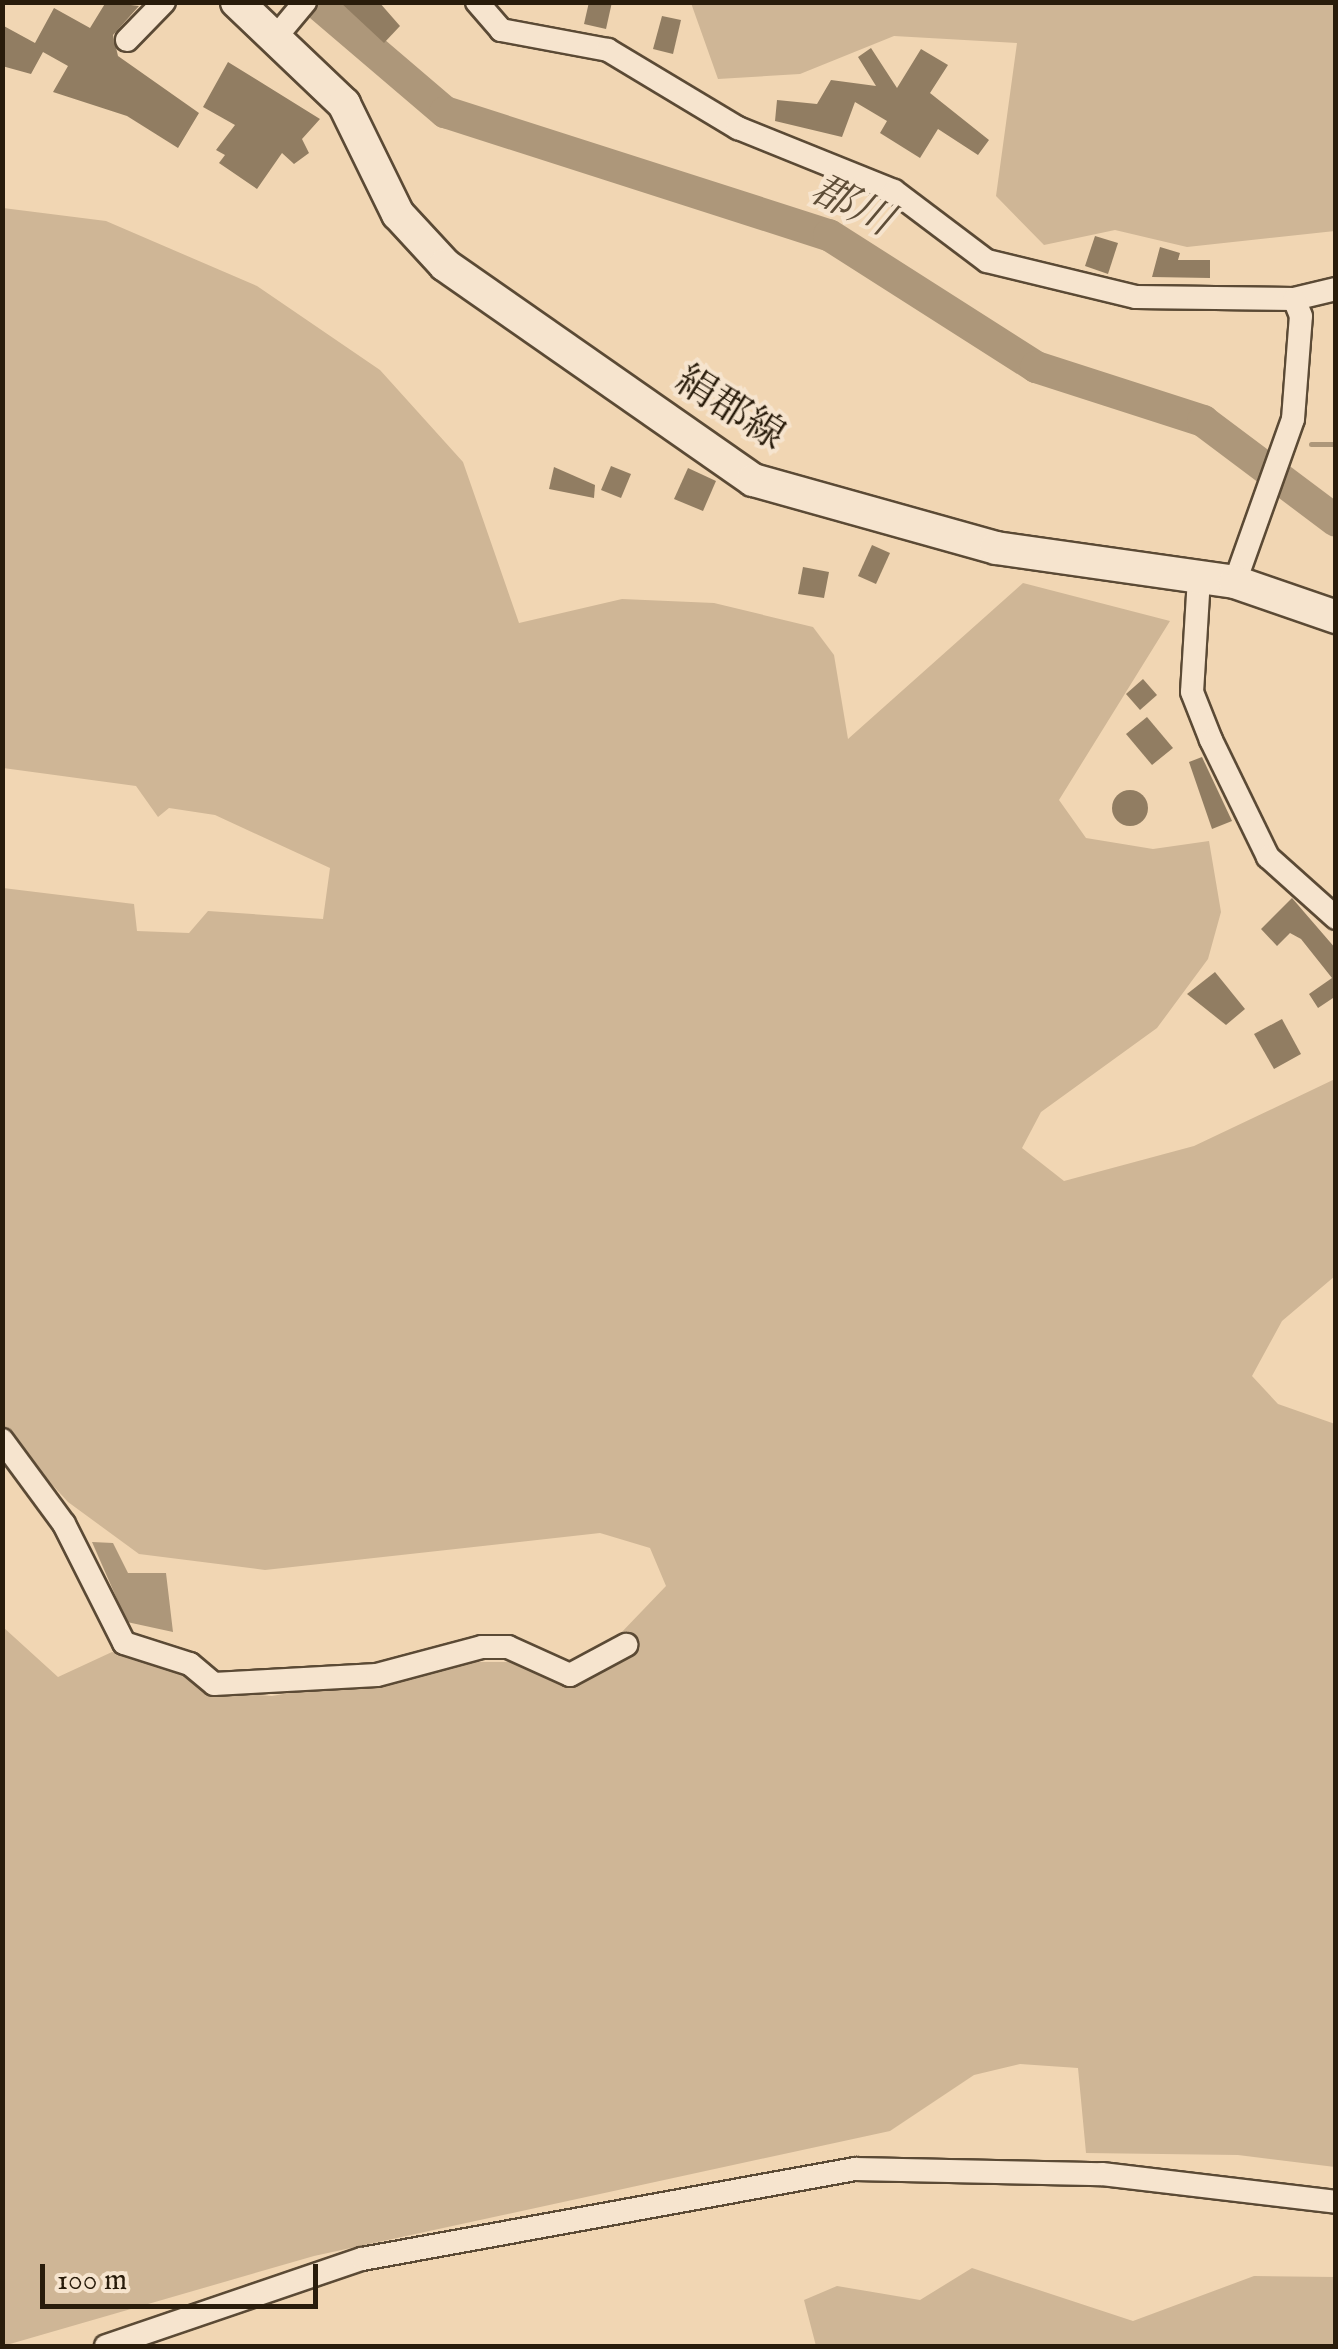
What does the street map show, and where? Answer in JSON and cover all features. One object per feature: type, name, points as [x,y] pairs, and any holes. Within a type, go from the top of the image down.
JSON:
[{"type":"main road","name":"絹郡線","points":[[237,2],[344,104],[398,214],[445,266],[753,480],[996,548],[1235,582],[1336,617]]},
{"type":"street","points":[[126,40],[164,2]]},
{"type":"street","points":[[476,2],[501,30],[608,50],[738,128],[851,170],[987,261],[1136,297],[1294,299],[1336,289]]},
{"type":"street","points":[[275,38],[302,6]]},
{"type":"street","points":[[1235,582],[1293,419],[1301,316],[1294,299]]},
{"type":"street","points":[[1198,578],[1192,692],[1268,857],[1336,918]]},
{"type":"street","points":[[2,1440],[64,1524],[124,1642],[190,1664],[214,1684],[306,1685],[495,1647],[570,1675],[626,1645]]},
{"type":"street","points":[[106,2346],[362,2260],[855,2169],[1102,2174],[1336,2202]]},
{"type":"shaded area","points":[[691,3],[1335,3],[1335,231],[1187,247],[1115,230],[1044,245],[996,196],[1017,43],[894,36],[800,74],[718,79]]},
{"type":"shaded area","points":[[3,208],[106,221],[257,286],[380,370],[463,462],[519,623],[622,599],[714,603],[813,627],[834,655],[848,739],[1023,583],[1170,621],[1059,800],[1086,838],[1153,849],[1209,841],[1221,912],[1208,959],[1157,1028],[1041,1112],[1022,1148],[1064,1181],[1194,1146],[1335,1079],[1335,1276],[1282,1321],[1252,1376],[1278,1404],[1335,1424],[1335,2167],[1238,2155],[1086,2153],[1078,2068],[1020,2064],[974,2075],[890,2131],[314,2256],[3,2346],[3,1627],[58,1677],[112,1652],[169,1664],[209,1692],[272,1696],[464,1662],[517,1662],[571,1685],[666,1586],[650,1548],[600,1533],[265,1570],[139,1554],[68,1502],[3,1431],[3,888],[134,904],[137,931],[189,933],[208,911],[323,919],[330,868],[215,815],[169,808],[158,817],[136,786],[3,768]]},
{"type":"shaded area","points":[[92,1542],[113,1543],[128,1573],[166,1573],[173,1632],[127,1622]]},
{"type":"shaded area","points":[[972,2268],[1133,2321],[1254,2276],[1335,2277],[1335,2346],[816,2346],[804,2300],[837,2286],[920,2300]]},
{"type":"building","points":[[106,2],[139,6],[113,35],[118,56],[199,113],[178,148],[127,116],[53,92],[68,66],[43,52],[31,74],[2,66],[2,25],[35,43],[54,8],[90,28]]},
{"type":"building","points":[[340,2],[379,2],[400,26],[384,43]]},
{"type":"building","points":[[589,2],[612,2],[606,29],[584,24]]},
{"type":"building","points":[[662,16],[681,20],[673,54],[653,49]]},
{"type":"building","points":[[871,48],[897,88],[921,49],[948,65],[930,93],[989,140],[978,155],[938,129],[920,158],[880,133],[887,121],[855,102],[842,137],[775,121],[777,100],[817,104],[831,80],[876,86],[858,57]]},
{"type":"building","points":[[228,62],[320,119],[302,139],[309,153],[294,164],[282,153],[257,189],[219,163],[225,155],[216,150],[235,125],[203,107]]},
{"type":"building","points":[[1095,236],[1118,243],[1108,274],[1085,266]]},
{"type":"building","points":[[1160,247],[1180,253],[1178,260],[1210,260],[1210,278],[1152,277]]},
{"type":"building","points":[[611,466],[631,474],[621,498],[601,490]]},
{"type":"building","points":[[554,467],[595,485],[594,498],[549,489]]},
{"type":"building","points":[[688,468],[716,481],[703,511],[674,499]]},
{"type":"building","points":[[872,545],[890,553],[876,584],[858,576]]},
{"type":"building","points":[[803,567],[829,572],[824,598],[798,594]]},
{"type":"building","points":[[1143,679],[1157,695],[1140,710],[1126,694]]},
{"type":"building","points":[[1147,717],[1173,748],[1152,765],[1126,734]]},
{"type":"building","points":[[1202,757],[1232,821],[1212,829],[1189,762]]},
{"type":"building","points":[[1130,790],[1143,795],[1148,808],[1143,821],[1130,826],[1117,821],[1112,808],[1117,795]]},
{"type":"building","points":[[1292,898],[1336,949],[1336,996],[1318,1008],[1309,994],[1332,978],[1301,939],[1290,933],[1277,946],[1261,929]]},
{"type":"building","points":[[1215,972],[1245,1009],[1226,1025],[1187,994]]},
{"type":"building","points":[[1282,1019],[1301,1054],[1274,1069],[1254,1034]]},
{"type":"waterway","name":"郡川","points":[[316,2],[445,112],[829,235],[1036,367],[1203,421],[1336,521]]},
{"type":"waterway","name":"郡川","points":[[1229,442],[1235,442]]},
{"type":"waterway","points":[[1311,444],[1336,444]]}]
